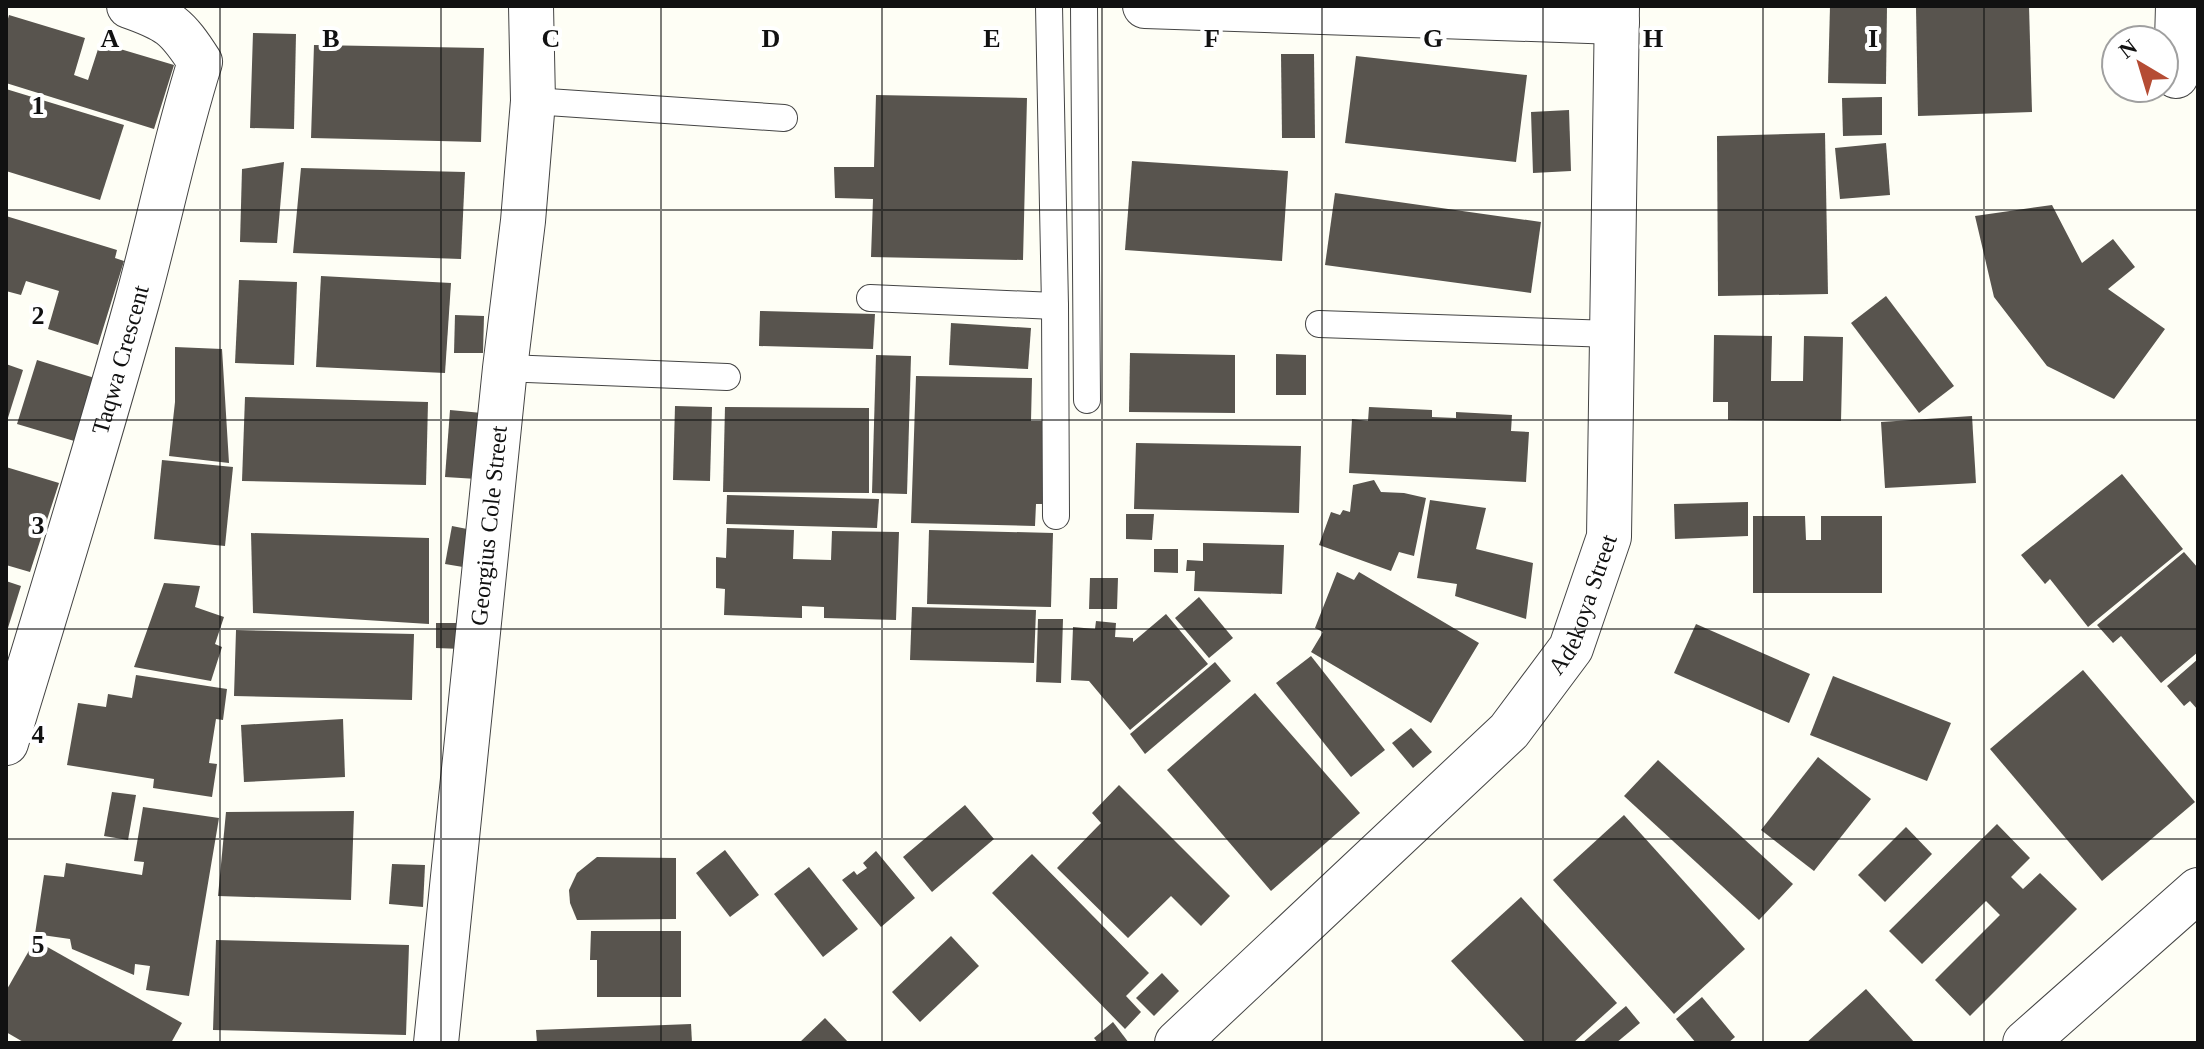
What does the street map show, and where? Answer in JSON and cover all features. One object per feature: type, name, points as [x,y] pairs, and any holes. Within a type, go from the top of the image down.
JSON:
[{"type":"street","name":"Taqwa Crescent","points":[[6,743],[98,442],[160,218],[181,121],[200,62],[183,36],[159,17],[129,6]]},
{"type":"street","name":"Georgius Cole Street","points":[[436,1043],[505,368],[523,221],[533,101],[531,6]]},
{"type":"street","points":[[1145,6],[1617,14]]},
{"type":"street","name":"Adekoya Street","points":[[1177,1043],[1509,731],[1571,648],[1609,537],[1617,14]]},
{"type":"street","points":[[2025,1043],[2198,890]]},
{"type":"lane","points":[[1049,6],[1056,516]]},
{"type":"lane","points":[[1084,6],[1087,400]]},
{"type":"lane","points":[[533,101],[784,118]]},
{"type":"lane","points":[[870,298],[1055,306]]},
{"type":"lane","points":[[1319,324],[1611,334]]},
{"type":"lane","points":[[505,368],[727,377]]},
{"type":"building","points":[[1830,6],[1887,6],[1886,84],[1828,83]]},
{"type":"building","points":[[2029,6],[2032,112],[1918,116],[1916,8]]},
{"type":"building","points":[[9,15],[85,38],[74,75],[88,80],[100,43],[174,65],[154,129],[6,83],[6,26]]},
{"type":"building","points":[[253,33],[296,34],[294,129],[250,128]]},
{"type":"building","points":[[314,45],[484,48],[481,142],[311,138]]},
{"type":"building","points":[[1281,54],[1314,54],[1315,138],[1282,138]]},
{"type":"building","points":[[1356,56],[1527,75],[1516,162],[1345,143]]},
{"type":"building","points":[[6,89],[124,125],[100,200],[6,171]]},
{"type":"building","points":[[876,95],[1027,98],[1023,260],[871,257],[873,199],[835,198],[834,167],[874,167]]},
{"type":"building","points":[[1882,97],[1882,135],[1843,136],[1842,98]]},
{"type":"building","points":[[1569,110],[1571,171],[1533,173],[1531,112]]},
{"type":"building","points":[[1825,133],[1828,294],[1718,296],[1717,136]]},
{"type":"building","points":[[1886,143],[1890,195],[1840,199],[1835,148]]},
{"type":"building","points":[[1132,161],[1288,171],[1282,261],[1125,250]]},
{"type":"building","points":[[284,162],[277,243],[240,242],[242,169]]},
{"type":"building","points":[[301,168],[465,172],[461,259],[293,253]]},
{"type":"building","points":[[1335,193],[1541,222],[1531,293],[1325,265]]},
{"type":"building","points":[[2052,205],[2082,263],[2113,239],[2135,267],[2108,289],[2165,329],[2114,399],[2047,366],[1994,297],[1975,216]]},
{"type":"building","points":[[6,216],[117,250],[115,258],[124,261],[98,345],[48,329],[59,291],[26,281],[21,295],[6,291]]},
{"type":"building","points":[[321,276],[451,283],[445,373],[316,367]]},
{"type":"building","points":[[239,280],[297,282],[294,365],[235,363]]},
{"type":"building","points":[[1886,296],[1954,386],[1919,413],[1851,323]]},
{"type":"building","points":[[760,311],[875,314],[873,349],[759,346]]},
{"type":"building","points":[[455,315],[484,316],[483,353],[454,353]]},
{"type":"building","points":[[951,323],[1031,328],[1028,369],[949,365]]},
{"type":"building","points":[[1714,335],[1772,336],[1771,381],[1803,381],[1804,336],[1843,337],[1841,421],[1728,420],[1728,402],[1713,402]]},
{"type":"building","points":[[175,347],[222,349],[229,463],[169,456],[175,402]]},
{"type":"building","points":[[1130,353],[1235,355],[1235,413],[1129,412]]},
{"type":"building","points":[[1276,354],[1306,355],[1306,395],[1276,395]]},
{"type":"building","points":[[876,355],[911,356],[907,494],[872,493]]},
{"type":"building","points":[[37,360],[101,380],[81,443],[17,424]]},
{"type":"building","points":[[6,364],[23,370],[7,421],[6,421]]},
{"type":"building","points":[[916,376],[1032,378],[1031,421],[1049,421],[1047,504],[1036,504],[1035,526],[911,523]]},
{"type":"building","points":[[245,397],[428,402],[426,485],[242,481]]},
{"type":"building","points":[[675,406],[712,407],[710,481],[673,480]]},
{"type":"building","points":[[725,407],[869,408],[869,493],[723,492]]},
{"type":"building","points":[[1369,407],[1432,410],[1432,417],[1456,418],[1456,412],[1512,415],[1511,431],[1529,432],[1526,482],[1349,473],[1352,419],[1368,421]]},
{"type":"building","points":[[450,410],[482,413],[477,479],[445,477]]},
{"type":"building","points":[[1972,416],[1976,483],[1885,488],[1881,422]]},
{"type":"building","points":[[1136,443],[1301,446],[1299,513],[1134,509]]},
{"type":"building","points":[[162,460],[233,467],[225,546],[154,539]]},
{"type":"building","points":[[6,467],[59,483],[30,572],[6,565]]},
{"type":"building","points":[[2122,474],[2183,549],[2088,627],[2050,579],[2045,584],[2021,555]]},
{"type":"building","points":[[1374,480],[1381,492],[1426,498],[1414,556],[1399,552],[1391,571],[1319,545],[1331,512],[1340,515],[1343,510],[1350,512],[1353,485]]},
{"type":"building","points":[[727,495],[879,499],[877,528],[726,524]]},
{"type":"building","points":[[1430,500],[1486,508],[1476,549],[1533,563],[1526,619],[1455,596],[1457,584],[1417,578]]},
{"type":"building","points":[[1748,502],[1748,536],[1675,539],[1674,504]]},
{"type":"building","points":[[1126,514],[1154,514],[1152,540],[1126,539]]},
{"type":"building","points":[[1753,516],[1805,516],[1806,540],[1821,540],[1821,516],[1882,516],[1882,593],[1753,593]]},
{"type":"building","points":[[452,526],[477,531],[469,568],[445,564]]},
{"type":"building","points":[[727,528],[794,530],[793,559],[831,560],[832,531],[899,532],[896,620],[824,618],[824,607],[802,606],[802,618],[724,615],[725,589],[716,588],[716,557],[726,558]]},
{"type":"building","points":[[929,530],[1053,533],[1051,607],[927,604]]},
{"type":"building","points":[[251,533],[429,538],[429,624],[253,613]]},
{"type":"building","points":[[1203,543],[1284,545],[1282,594],[1194,591],[1195,571],[1186,571],[1187,560],[1203,561]]},
{"type":"building","points":[[1154,549],[1178,549],[1178,573],[1154,572]]},
{"type":"building","points":[[2184,552],[2198,568],[2198,652],[2161,683],[2121,636],[2113,643],[2097,625]]},
{"type":"building","points":[[1337,572],[1354,580],[1359,572],[1479,643],[1431,723],[1311,652],[1323,632],[1315,628]]},
{"type":"building","points":[[1090,578],[1118,578],[1117,609],[1089,609]]},
{"type":"building","points":[[6,581],[21,586],[7,631],[6,631]]},
{"type":"building","points":[[164,583],[200,586],[195,607],[224,617],[215,644],[222,647],[211,681],[134,667]]},
{"type":"building","points":[[1199,597],[1233,638],[1209,658],[1175,618]]},
{"type":"building","points":[[912,607],[1036,610],[1034,663],[910,660]]},
{"type":"building","points":[[1166,614],[1208,664],[1130,730],[1089,681],[1071,680],[1073,627],[1095,629],[1096,621],[1116,623],[1115,637],[1133,638],[1133,642]]},
{"type":"building","points":[[1038,619],[1063,619],[1061,683],[1036,682]]},
{"type":"building","points":[[436,623],[462,623],[462,649],[436,648]]},
{"type":"building","points":[[1696,624],[1810,674],[1789,723],[1674,673]]},
{"type":"building","points":[[236,630],[414,634],[412,700],[234,696]]},
{"type":"building","points":[[1311,656],[1385,750],[1351,777],[1276,683]]},
{"type":"building","points":[[2198,659],[2198,710],[2190,701],[2184,706],[2167,686]]},
{"type":"building","points":[[1215,662],[1231,681],[1145,754],[1130,734]]},
{"type":"building","points":[[2083,670],[2195,802],[2102,881],[1990,749]]},
{"type":"building","points":[[136,675],[227,689],[223,720],[216,719],[209,763],[217,764],[212,797],[153,788],[154,779],[67,765],[78,703],[106,707],[108,694],[132,698]]},
{"type":"building","points":[[1833,676],[1951,723],[1927,781],[1810,735]]},
{"type":"building","points":[[1255,693],[1360,813],[1271,891],[1167,770]]},
{"type":"building","points":[[343,719],[345,777],[244,782],[241,725]]},
{"type":"building","points":[[1411,728],[1432,752],[1413,768],[1392,743]]},
{"type":"building","points":[[1818,757],[1871,799],[1814,871],[1761,830]]},
{"type":"building","points":[[1658,760],[1793,884],[1759,920],[1624,796]]},
{"type":"building","points":[[1119,785],[1230,896],[1201,926],[1171,896],[1128,938],[1057,868],[1101,823],[1092,813]]},
{"type":"building","points":[[112,792],[136,795],[128,840],[104,836]]},
{"type":"building","points":[[965,805],[994,839],[932,892],[903,857]]},
{"type":"building","points":[[143,807],[219,818],[189,996],[146,990],[150,966],[135,964],[134,975],[72,949],[70,939],[35,934],[44,875],[64,877],[66,863],[142,875],[144,862],[134,861]]},
{"type":"building","points":[[354,811],[351,900],[218,896],[226,812]]},
{"type":"building","points":[[1624,815],[1745,949],[1674,1014],[1553,880]]},
{"type":"building","points":[[1997,824],[2030,858],[2011,877],[2023,889],[2040,873],[2077,909],[1970,1016],[1935,980],[2000,915],[1986,901],[1922,964],[1889,931]]},
{"type":"building","points":[[1906,827],[1932,854],[1885,902],[1858,875]]},
{"type":"building","points":[[725,850],[759,895],[730,917],[696,873]]},
{"type":"building","points":[[876,851],[915,898],[881,927],[842,880],[854,871],[857,875],[867,868],[863,863]]},
{"type":"building","points":[[1032,854],[1149,973],[1126,996],[1141,1012],[1125,1029],[992,893]]},
{"type":"building","points":[[597,857],[676,858],[676,919],[577,920],[569,890],[577,873]]},
{"type":"building","points":[[392,864],[425,865],[423,907],[389,904]]},
{"type":"building","points":[[809,867],[858,929],[823,957],[774,894]]},
{"type":"building","points":[[1521,897],[1617,1003],[1573,1043],[1526,1043],[1451,961]]},
{"type":"building","points":[[591,931],[681,931],[681,997],[597,997],[597,960],[590,960]]},
{"type":"building","points":[[951,936],[979,966],[920,1022],[892,992]]},
{"type":"building","points":[[35,940],[182,1023],[171,1043],[25,1043],[6,1032],[6,991]]},
{"type":"building","points":[[216,940],[409,945],[406,1035],[213,1030]]},
{"type":"building","points":[[1162,973],[1179,991],[1154,1016],[1136,998]]},
{"type":"building","points":[[1866,989],[1915,1043],[1806,1043]]},
{"type":"building","points":[[1702,997],[1735,1037],[1728,1043],[1696,1043],[1676,1019]]},
{"type":"building","points":[[1626,1006],[1640,1023],[1616,1043],[1582,1043]]},
{"type":"building","points":[[825,1018],[849,1043],[799,1043]]},
{"type":"building","points":[[1113,1022],[1129,1043],[1098,1043],[1094,1038]]},
{"type":"building","points":[[691,1024],[692,1043],[537,1043],[536,1030]]}]
